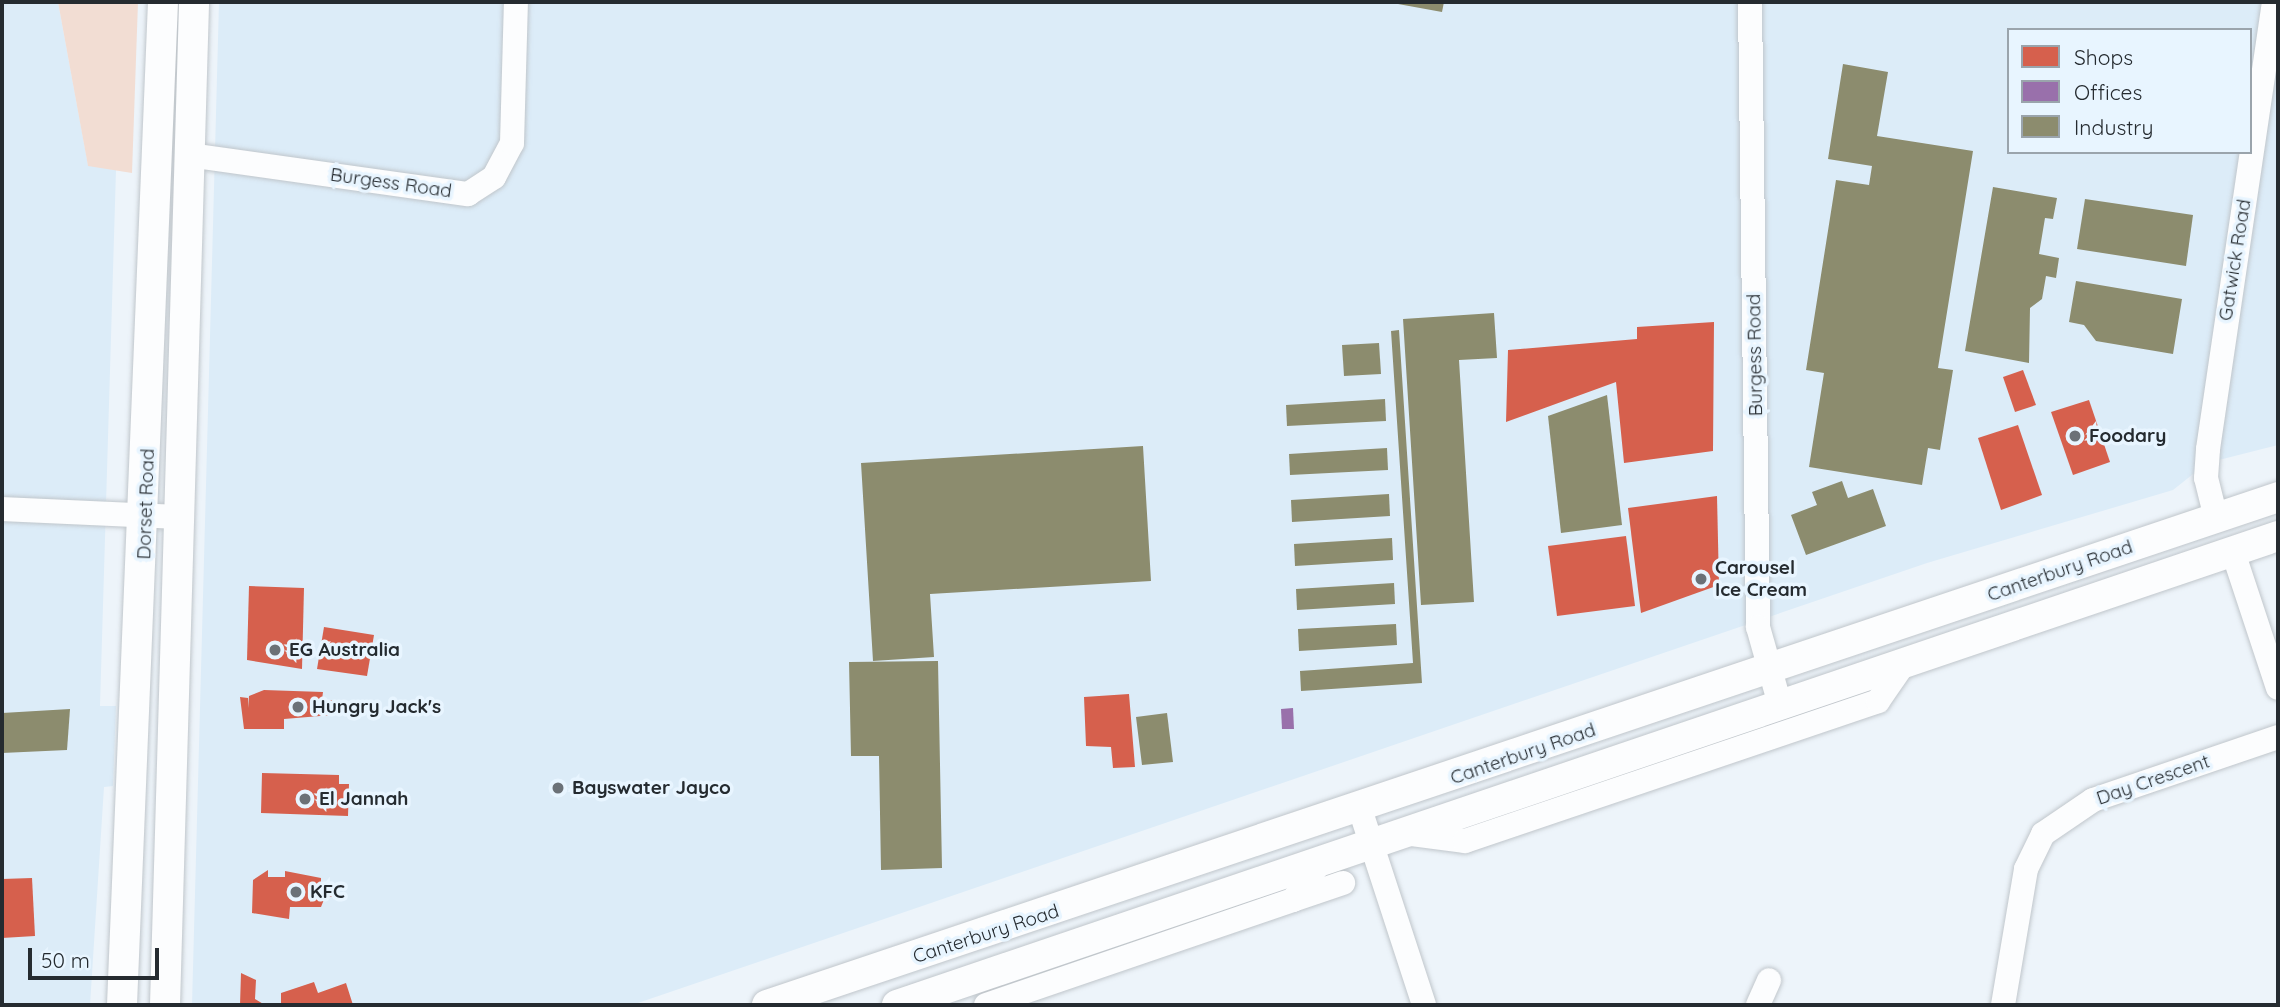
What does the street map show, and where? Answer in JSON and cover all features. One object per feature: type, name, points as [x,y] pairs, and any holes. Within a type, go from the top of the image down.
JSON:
[{"type":"main road","name":"Dorset Road","points":[[122,1005],[145,516],[163,2]]},
{"type":"main road","name":"Dorset Road","points":[[165,1005],[194,2]]},
{"type":"main road","points":[[157,155],[189,155]]},
{"type":"main road","name":"Canterbury Road","points":[[767,1005],[818,997],[2278,497]]},
{"type":"main road","points":[[2216,518],[2233,552]]},
{"type":"main road","name":"Canterbury Road","points":[[897,1005],[2278,536]]},
{"type":"street","name":"Burgess Road","points":[[189,155],[468,194],[495,177],[512,143],[516,2]]},
{"type":"street","name":"Burgess Road","points":[[1749,2],[1758,627],[1780,705]]},
{"type":"street","name":"Gatwick Road","points":[[2252,151],[2274,2]]},
{"type":"street","name":"Gatwick Road","points":[[2216,518],[2206,478],[2208,449],[2252,154]]},
{"type":"street","points":[[2,509],[178,516]]},
{"type":"street","points":[[2233,552],[2278,688]]},
{"type":"street","name":"Canterbury Road","points":[[1404,833],[1465,841],[1878,701],[1905,662]]},
{"type":"street","name":"Day Crescent","points":[[2003,1005],[2026,869],[2043,834],[2093,800],[2278,737]]},
{"type":"street","points":[[1355,811],[1424,1005]]},
{"type":"street","points":[[1293,900],[1322,860]]},
{"type":"street","points":[[986,1005],[1343,883]]},
{"type":"street","points":[[1758,1005],[1769,981]]},
{"type":"shaded area","points":[[2,2],[58,2],[88,165],[116,170],[100,706],[116,706],[113,786],[104,787],[90,1005],[2,1005]]},
{"type":"shaded area","points":[[58,2],[138,2],[132,173],[88,166]]},
{"type":"shaded area","points":[[219,2],[2278,2],[2278,445],[2207,463],[2173,490],[1927,563],[632,1005],[192,1005]]},
{"type":"building: Shops","points":[[1714,322],[1713,451],[1624,463],[1616,382],[1506,422],[1508,350],[1637,339],[1637,327]]},
{"type":"building: Shops","points":[[2023,370],[2036,405],[2015,412],[2003,377]]},
{"type":"building: Shops","points":[[2089,400],[2110,462],[2073,475],[2051,412]]},
{"type":"building: Shops","points":[[2018,425],[2042,495],[2001,510],[1978,438]]},
{"type":"building: Shops","points":[[1717,496],[1719,585],[1641,613],[1628,508]]},
{"type":"building: Shops","points":[[1626,536],[1635,606],[1557,616],[1548,546]]},
{"type":"building: Shops","points":[[249,586],[304,588],[302,669],[247,660]]},
{"type":"building: Shops","points":[[324,627],[374,635],[367,676],[317,669]]},
{"type":"building: Shops","name":"Hungry Jack's","points":[[264,690],[323,692],[322,700],[333,700],[332,715],[284,719],[284,729],[244,729],[240,697],[248,698],[248,708],[249,696]]},
{"type":"building: Shops","points":[[1129,694],[1135,767],[1113,768],[1111,747],[1086,746],[1084,697]]},
{"type":"building: Shops","name":"El Jannah","points":[[262,773],[339,775],[339,784],[349,784],[348,816],[261,813]]},
{"type":"building: Shops","name":"KFC","points":[[268,870],[268,877],[285,877],[285,871],[321,878],[321,886],[336,886],[336,897],[325,897],[321,907],[290,907],[289,919],[252,913],[253,880]]},
{"type":"building: Shops","points":[[32,878],[35,936],[2,938],[2,879]]},
{"type":"building: Shops","points":[[241,973],[256,980],[255,999],[265,1005],[240,1005]]},
{"type":"building: Shops","points":[[314,982],[318,993],[346,983],[353,1005],[281,1005],[281,993]]},
{"type":"building: Offices","points":[[1293,708],[1294,729],[1282,729],[1281,709]]},
{"type":"building: Industry","points":[[1387,2],[1444,2],[1442,12]]},
{"type":"building: Industry","points":[[1843,64],[1888,72],[1877,136],[1973,151],[1938,368],[1953,370],[1940,450],[1928,448],[1922,485],[1809,467],[1824,373],[1806,370],[1836,180],[1869,185],[1872,166],[1828,159]]},
{"type":"building: Industry","points":[[1993,187],[2057,198],[2053,219],[2045,218],[2039,254],[2059,258],[2056,278],[2046,276],[2042,299],[2030,308],[2029,363],[1965,351]]},
{"type":"building: Industry","points":[[2085,199],[2193,215],[2186,266],[2077,249]]},
{"type":"building: Industry","points":[[2076,281],[2182,299],[2173,354],[2096,341],[2084,325],[2069,322]]},
{"type":"building: Industry","points":[[1494,313],[1497,358],[1459,360],[1474,602],[1421,605],[1403,319]]},
{"type":"building: Industry","points":[[1399,330],[1422,683],[1301,691],[1300,671],[1413,663],[1391,331]]},
{"type":"building: Industry","points":[[1379,343],[1381,374],[1344,376],[1342,345]]},
{"type":"building: Industry","points":[[1607,395],[1622,525],[1561,533],[1548,416]]},
{"type":"building: Industry","points":[[1385,399],[1386,421],[1287,426],[1286,405]]},
{"type":"building: Industry","points":[[1143,446],[1151,581],[930,594],[934,657],[873,661],[861,463]]},
{"type":"building: Industry","points":[[1387,448],[1388,470],[1290,475],[1289,454]]},
{"type":"building: Industry","points":[[1842,481],[1848,498],[1873,489],[1886,526],[1806,555],[1791,515],[1817,505],[1812,492]]},
{"type":"building: Industry","points":[[1389,494],[1390,516],[1292,522],[1291,500]]},
{"type":"building: Industry","points":[[1392,538],[1393,560],[1295,566],[1294,544]]},
{"type":"building: Industry","points":[[1394,583],[1395,604],[1297,610],[1296,589]]},
{"type":"building: Industry","points":[[1396,624],[1397,645],[1299,651],[1298,629]]},
{"type":"building: Industry","points":[[938,661],[942,868],[881,870],[879,756],[851,756],[849,662]]},
{"type":"building: Industry","points":[[70,709],[67,750],[2,753],[2,713]]},
{"type":"building: Industry","points":[[1167,713],[1173,762],[1142,765],[1136,717]]},
{"type":"place","name":"Foodary","points":[[2075,436]]},
{"type":"place","name":"Carousel Ice Cream","points":[[1701,579]]},
{"type":"place","name":"EG Australia","points":[[275,650]]},
{"type":"place","name":"Hungry Jack's","points":[[298,707]]},
{"type":"place","name":"Bayswater Jayco","points":[[558,788]]},
{"type":"place","name":"El Jannah","points":[[305,799]]},
{"type":"place","name":"KFC","points":[[296,892]]}]
